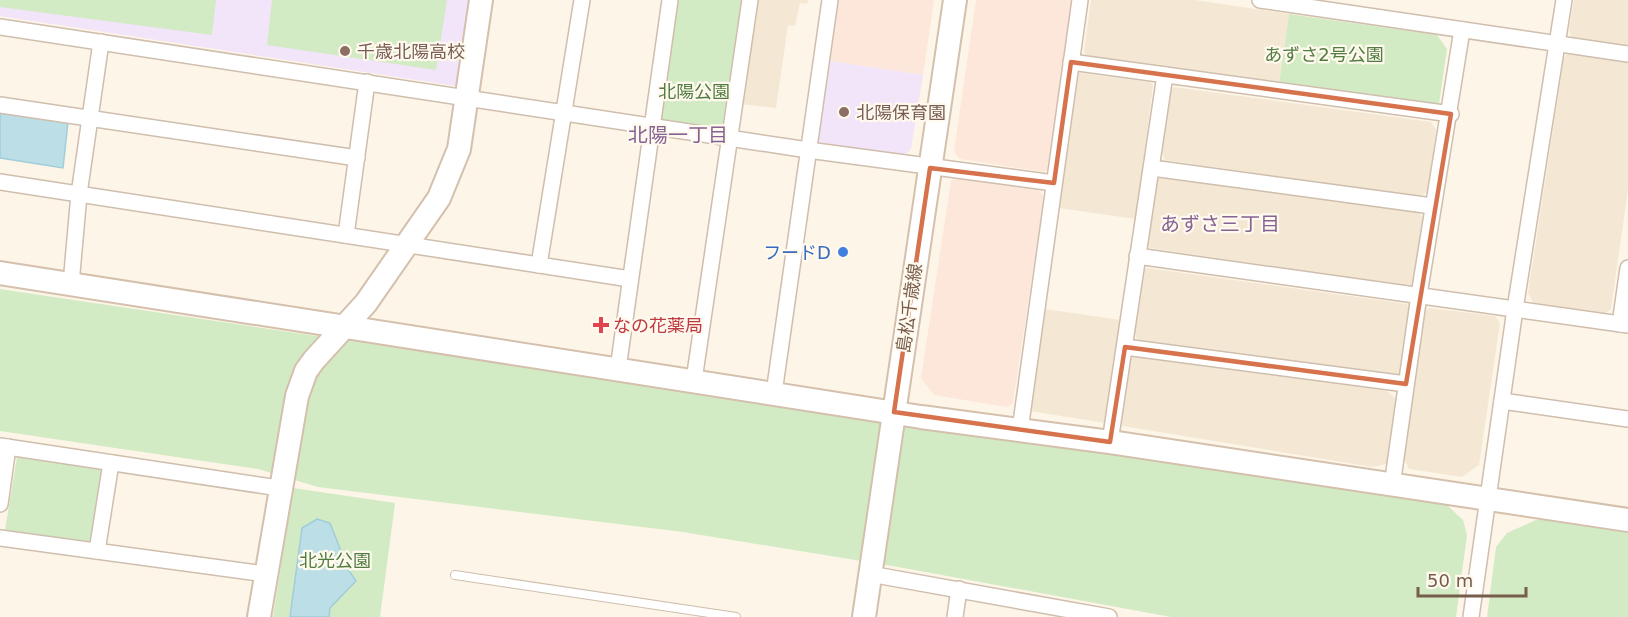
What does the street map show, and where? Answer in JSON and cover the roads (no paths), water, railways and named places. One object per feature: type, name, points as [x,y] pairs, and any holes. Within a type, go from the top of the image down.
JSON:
[{"type":"street","points":[[258,617],[279,488],[297,396],[306,371],[325,344],[366,303],[439,198],[459,148],[481,0]]},
{"type":"street","points":[[539,265],[582,0]]},
{"type":"street","points":[[618,369],[670,0]]},
{"type":"street","points":[[694,380],[732,139],[750,0]]},
{"type":"street","points":[[774,393],[830,0]]},
{"type":"street","name":"島松千歳線","points":[[864,617],[955,0]]},
{"type":"street","points":[[1020,429],[1080,0]]},
{"type":"street","points":[[1260,0],[1357,7],[1462,30],[1628,54]]},
{"type":"street","points":[[1471,617],[1515,309],[1564,0]]},
{"type":"street","points":[[0,27],[732,139],[930,168],[1054,183]]},
{"type":"street","points":[[1392,486],[1432,206],[1450,114],[1462,30]]},
{"type":"street","points":[[71,284],[79,194],[92,118],[101,42]]},
{"type":"street","points":[[1071,62],[1450,114]]},
{"type":"street","points":[[1110,441],[1165,75]]},
{"type":"street","points":[[346,235],[367,82]]},
{"type":"street","points":[[0,105],[357,158]]},
{"type":"street","points":[[1152,168],[1432,206]]},
{"type":"street","points":[[0,182],[630,279]]},
{"type":"street","points":[[1137,256],[1624,325],[1628,268]]},
{"type":"street","points":[[0,273],[894,412],[1110,441],[1392,486],[1628,520]]},
{"type":"street","points":[[1125,346],[1406,384]]},
{"type":"street","points":[[1502,401],[1628,419]]},
{"type":"street","points":[[0,504],[4,447],[279,488]]},
{"type":"street","points":[[97,551],[111,463]]},
{"type":"street","points":[[0,538],[265,574]]},
{"type":"street","points":[[870,574],[1109,617]]},
{"type":"street","points":[[955,617],[959,589]]},
{"type":"lane","points":[[454,574],[735,617]]},
{"type":"water","points":[[0,113],[68,122],[63,168],[0,158]]},
{"type":"water","points":[[317,519],[330,523],[348,569],[356,581],[330,608],[329,617],[290,617],[302,528]]},
{"type":"place","name":"千歳北陽高校","points":[[345,51]]},
{"type":"place","name":"北陽保育園","points":[[844,112]]},
{"type":"place","name":"フードD","points":[[843,252]]},
{"type":"place","name":"なの花薬局","points":[[601,325]]},
{"type":"district","name":"北陽一丁目","points":[[678,135]]},
{"type":"district","name":"あずさ三丁目","points":[[1220,224]]},
{"type":"park label","name":"あずさ2号公園","points":[[1324,54]]},
{"type":"park label","name":"北陽公園","points":[[694,91]]},
{"type":"park label","name":"北光公園","points":[[335,560]]}]
